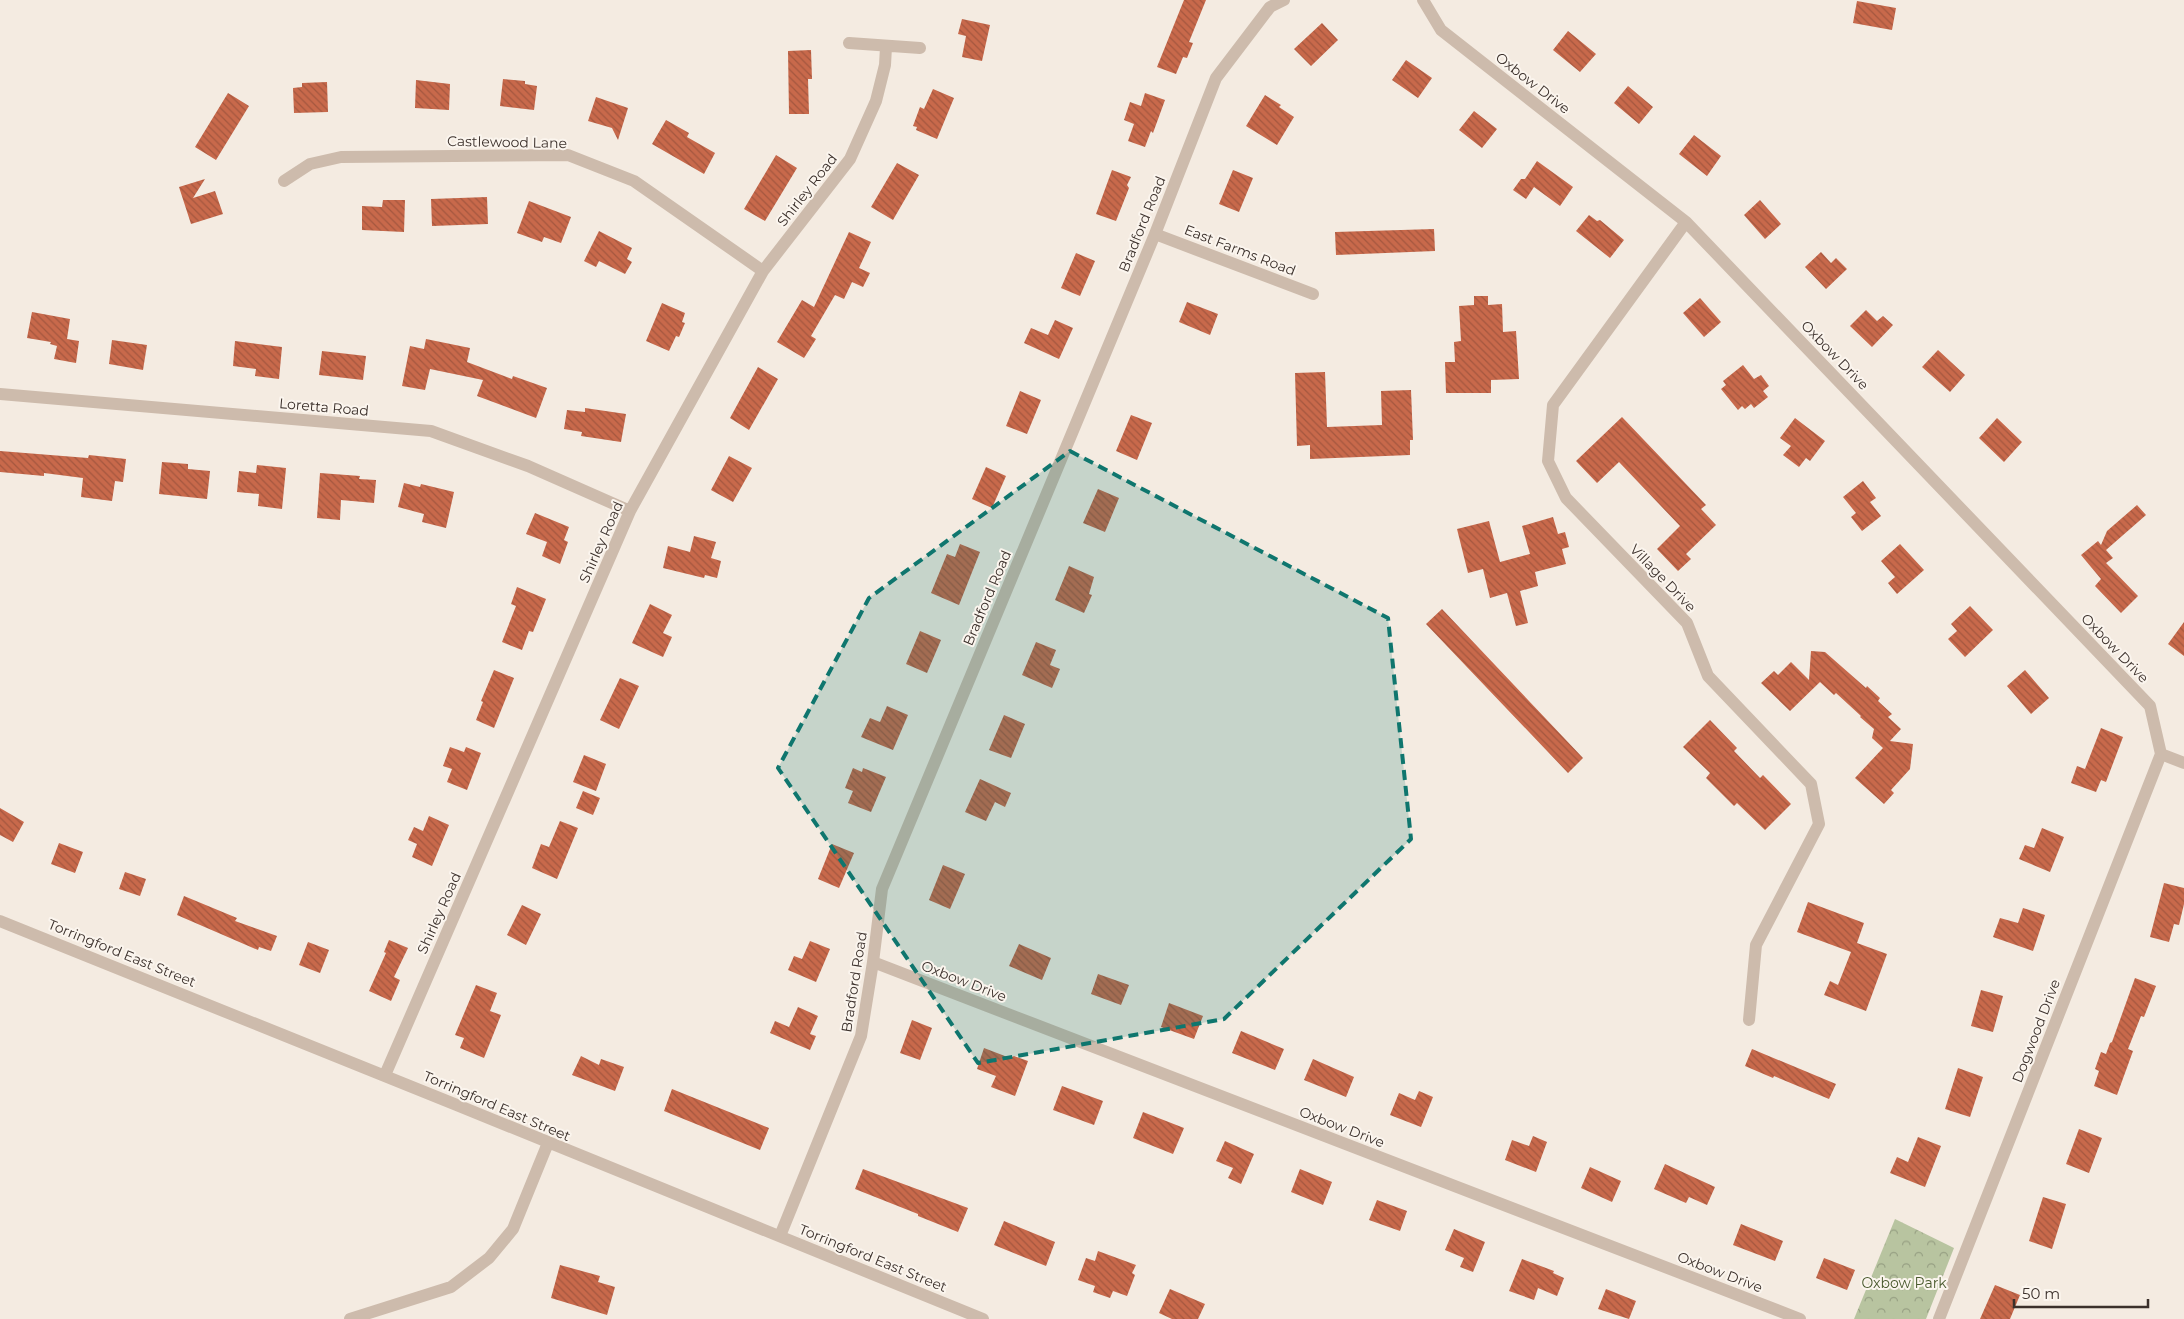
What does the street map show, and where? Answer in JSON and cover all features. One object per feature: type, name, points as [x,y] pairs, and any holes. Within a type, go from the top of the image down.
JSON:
[{"type":"street","name":"Bradford Road","points":[[780,1236],[861,1036],[874,962],[882,889],[1155,234],[1216,78],[1270,7],[1284,0]]},
{"type":"street","name":"Oxbow Drive","points":[[1423,0],[1440,30],[1686,222],[2150,706],[2161,754]]},
{"type":"street","points":[[849,43],[920,48]]},
{"type":"street","name":"Shirley Road","points":[[385,1075],[630,511],[763,271],[850,159],[876,101],[885,65],[886,47]]},
{"type":"street","name":"Castlewood Lane","points":[[284,181],[310,164],[341,156],[568,155],[634,182],[763,271]]},
{"type":"street","name":"Village Drive","points":[[1686,222],[1553,405],[1548,461],[1566,498],[1686,623],[1708,676],[1811,784],[1819,824],[1756,945],[1748,1020]]},
{"type":"street","name":"East Farms Road","points":[[1155,234],[1313,294]]},
{"type":"street","name":"Loretta Road","points":[[0,394],[431,431],[528,466],[630,511]]},
{"type":"street","points":[[2161,754],[2184,763]]},
{"type":"street","name":"Dogwood Drive","points":[[1939,1319],[2161,754]]},
{"type":"street","name":"Torringford East Street","points":[[0,921],[385,1075],[983,1319]]},
{"type":"street","name":"Oxbow Drive","points":[[874,962],[1800,1319]]},
{"type":"street","points":[[350,1319],[451,1287],[489,1258],[513,1229],[548,1143]]},
{"type":"highlighted area","points":[[1070,451],[1388,618],[1411,839],[1224,1019],[978,1063],[778,768],[869,598]]},
{"type":"green space","name":"Oxbow Park","points":[[1895,1219],[1954,1248],[1926,1319],[1854,1319]]},
{"type":"building","points":[[1184,0],[1206,0],[1189,42],[1193,43],[1187,58],[1183,57],[1176,74],[1157,67]]},
{"type":"building","points":[[1857,1],[1896,8],[1892,30],[1853,23]]},
{"type":"building","points":[[962,19],[990,25],[982,61],[962,57],[966,36],[958,34]]},
{"type":"building","points":[[1322,23],[1338,40],[1311,66],[1294,49]]},
{"type":"building","points":[[1568,31],[1596,54],[1580,72],[1553,50]]},
{"type":"building","points":[[811,50],[812,79],[808,79],[809,114],[789,114],[788,51]]},
{"type":"building","points":[[1406,60],[1432,78],[1418,98],[1392,80]]},
{"type":"building","points":[[503,79],[525,81],[525,84],[537,86],[534,110],[500,106]]},
{"type":"building","points":[[416,80],[450,84],[449,110],[415,108]]},
{"type":"building","points":[[327,82],[328,112],[294,113],[293,88],[302,87],[302,83]]},
{"type":"building","points":[[1628,86],[1653,107],[1639,124],[1614,103]]},
{"type":"building","points":[[933,89],[954,98],[937,139],[916,130],[917,127],[913,126],[920,107],[924,109]]},
{"type":"building","points":[[228,93],[249,106],[216,160],[195,147]]},
{"type":"building","points":[[1145,93],[1165,100],[1153,133],[1151,131],[1145,147],[1128,141],[1134,124],[1124,120],[1130,102],[1141,106]]},
{"type":"building","points":[[1265,95],[1281,105],[1279,107],[1294,117],[1277,145],[1246,126]]},
{"type":"building","points":[[596,97],[628,108],[618,140],[612,128],[588,121]]},
{"type":"building","points":[[1474,111],[1497,129],[1482,148],[1459,130]]},
{"type":"building","points":[[666,120],[689,133],[687,137],[715,153],[704,174],[652,144]]},
{"type":"building","points":[[1694,135],[1721,156],[1707,176],[1679,154]]},
{"type":"building","points":[[776,155],[797,168],[765,221],[744,209]]},
{"type":"building","points":[[1537,161],[1573,187],[1560,206],[1534,187],[1526,199],[1513,190],[1521,179],[1525,179]]},
{"type":"building","points":[[897,163],[919,175],[893,220],[871,207]]},
{"type":"building","points":[[1112,170],[1131,177],[1127,185],[1129,188],[1116,221],[1096,214]]},
{"type":"building","points":[[1233,170],[1253,178],[1239,212],[1219,204]]},
{"type":"building","points":[[205,179],[193,198],[215,191],[223,214],[191,224],[179,187]]},
{"type":"building","points":[[487,197],[488,224],[432,226],[431,199]]},
{"type":"building","points":[[383,200],[405,200],[404,232],[362,230],[362,206],[382,207]]},
{"type":"building","points":[[1760,200],[1781,224],[1765,239],[1744,215]]},
{"type":"building","points":[[529,201],[571,217],[561,243],[544,237],[542,242],[517,233]]},
{"type":"building","points":[[1589,215],[1597,221],[1600,220],[1624,240],[1610,258],[1576,231]]},
{"type":"building","points":[[1434,229],[1435,251],[1336,255],[1335,232]]},
{"type":"building","points":[[599,231],[632,248],[627,259],[632,262],[625,274],[599,261],[596,267],[584,261]]},
{"type":"building","points":[[849,232],[871,242],[859,268],[870,273],[863,287],[852,282],[844,299],[835,295],[811,336],[816,339],[804,358],[777,342],[802,300],[814,307]]},
{"type":"building","points":[[1821,252],[1831,263],[1836,258],[1847,269],[1826,289],[1805,267]]},
{"type":"building","points":[[1076,253],[1095,261],[1080,296],[1061,288]]},
{"type":"building","points":[[1474,296],[1488,296],[1488,305],[1502,304],[1503,332],[1516,331],[1519,379],[1491,380],[1491,393],[1446,393],[1445,362],[1455,362],[1454,342],[1461,341],[1459,306],[1474,305]]},
{"type":"building","points":[[1700,298],[1721,322],[1704,337],[1683,313]]},
{"type":"building","points":[[1187,302],[1218,314],[1210,335],[1179,322]]},
{"type":"building","points":[[662,303],[685,313],[682,322],[685,323],[679,337],[676,336],[669,351],[646,341]]},
{"type":"building","points":[[1866,310],[1877,321],[1883,316],[1893,325],[1872,347],[1850,326]]},
{"type":"building","points":[[32,312],[70,319],[67,339],[79,341],[76,363],[54,359],[57,346],[50,344],[51,342],[27,338]]},
{"type":"building","points":[[1055,320],[1073,328],[1059,359],[1024,343],[1031,328],[1048,335]]},
{"type":"building","points":[[426,339],[470,348],[467,362],[512,379],[513,376],[547,388],[536,418],[477,396],[483,380],[430,369],[425,390],[402,386],[410,346],[424,349]]},
{"type":"building","points":[[112,340],[147,345],[143,370],[109,364]]},
{"type":"building","points":[[235,341],[282,347],[279,379],[255,376],[256,369],[233,366]]},
{"type":"building","points":[[1938,350],[1965,375],[1950,392],[1922,367]]},
{"type":"building","points":[[322,351],[366,356],[363,380],[319,375]]},
{"type":"building","points":[[1743,365],[1754,379],[1761,375],[1769,386],[1763,391],[1768,397],[1754,408],[1751,404],[1745,409],[1742,406],[1738,410],[1721,389],[1726,385],[1723,381]]},
{"type":"building","points":[[758,367],[778,379],[749,430],[730,418]]},
{"type":"building","points":[[1325,372],[1327,427],[1382,425],[1381,391],[1411,390],[1413,440],[1410,440],[1410,455],[1310,459],[1310,445],[1297,446],[1295,373]]},
{"type":"building","points":[[1020,391],[1041,400],[1027,434],[1006,426]]},
{"type":"building","points":[[585,408],[626,414],[621,442],[581,436],[582,432],[564,429],[567,410],[585,412]]},
{"type":"building","points":[[1131,415],[1152,423],[1137,460],[1116,451]]},
{"type":"building","points":[[1622,417],[1706,505],[1701,509],[1716,525],[1686,554],[1691,559],[1678,571],[1657,549],[1680,526],[1619,462],[1597,483],[1576,461]]},
{"type":"building","points":[[1795,418],[1825,441],[1810,461],[1806,458],[1799,467],[1783,455],[1791,446],[1780,438]]},
{"type":"building","points":[[1997,418],[2022,442],[2004,462],[1979,438]]},
{"type":"building","points":[[0,451],[88,458],[89,455],[126,459],[123,482],[115,481],[112,501],[81,497],[83,478],[44,473],[44,476],[0,472]]},
{"type":"building","points":[[729,456],[752,468],[733,502],[711,490]]},
{"type":"building","points":[[162,462],[188,464],[188,469],[210,471],[207,499],[159,494]]},
{"type":"building","points":[[257,465],[286,468],[282,509],[258,506],[259,494],[237,492],[239,471],[256,473]]},
{"type":"building","points":[[986,467],[1006,476],[992,508],[972,499]]},
{"type":"building","points":[[320,473],[360,476],[359,479],[376,480],[374,503],[341,500],[340,520],[317,518]]},
{"type":"building","points":[[1863,481],[1876,498],[1870,502],[1881,516],[1862,531],[1851,517],[1856,513],[1843,497]]},
{"type":"building","points":[[404,483],[420,487],[421,484],[454,492],[446,528],[422,522],[424,514],[398,507]]},
{"type":"building","points":[[1098,489],[1119,498],[1105,532],[1083,523]]},
{"type":"building","points":[[2137,505],[2146,515],[2106,550],[2113,558],[2106,563],[2138,596],[2121,613],[2095,586],[2101,579],[2081,555],[2098,541],[2101,545],[2107,531]]},
{"type":"building","points":[[535,513],[569,527],[564,540],[568,542],[560,564],[542,556],[547,542],[526,534]]},
{"type":"building","points":[[1553,517],[1558,534],[1565,532],[1569,547],[1562,549],[1566,564],[1535,572],[1538,586],[1520,591],[1528,623],[1516,626],[1507,593],[1490,598],[1483,569],[1468,573],[1457,529],[1489,521],[1500,562],[1530,554],[1522,526]]},
{"type":"building","points":[[694,536],[716,542],[711,558],[721,561],[717,578],[705,575],[704,578],[663,568],[668,546],[690,552]]},
{"type":"building","points":[[960,544],[980,552],[959,605],[931,593],[947,554],[955,557]]},
{"type":"building","points":[[1900,544],[1924,570],[1897,594],[1888,583],[1895,577],[1881,561]]},
{"type":"building","points":[[1069,566],[1094,577],[1089,594],[1092,595],[1084,613],[1055,600]]},
{"type":"building","points":[[517,587],[546,599],[533,632],[529,631],[522,650],[502,642],[516,606],[511,604]]},
{"type":"building","points":[[650,604],[672,615],[663,633],[672,637],[663,657],[632,643]]},
{"type":"building","points":[[1970,606],[1993,630],[1965,657],[1948,639],[1957,631],[1951,624]]},
{"type":"building","points":[[1442,609],[1583,758],[1568,773],[1426,624]]},
{"type":"building","points":[[2184,622],[2184,656],[2168,644]]},
{"type":"building","points":[[920,631],[941,640],[927,673],[906,664]]},
{"type":"building","points":[[1036,642],[1056,650],[1050,665],[1060,669],[1052,688],[1022,675]]},
{"type":"building","points":[[1811,651],[1825,652],[1880,698],[1878,701],[1892,714],[1888,717],[1901,729],[1890,741],[1913,744],[1910,769],[1891,790],[1894,793],[1884,804],[1855,778],[1883,748],[1872,738],[1874,729],[1861,716],[1836,693],[1834,695],[1820,682],[1790,711],[1761,683],[1774,671],[1778,675],[1791,662],[1809,680]]},
{"type":"building","points":[[494,670],[514,678],[494,728],[476,720],[483,702],[481,701]]},
{"type":"building","points":[[2025,670],[2049,698],[2031,714],[2007,686]]},
{"type":"building","points":[[620,678],[639,686],[619,729],[600,720]]},
{"type":"building","points":[[887,706],[908,715],[893,750],[861,737],[870,718],[880,722]]},
{"type":"building","points":[[1004,715],[1025,724],[1011,758],[989,750]]},
{"type":"building","points":[[1710,720],[1737,748],[1734,751],[1760,778],[1763,775],[1791,804],[1765,830],[1737,803],[1734,806],[1706,778],[1710,773],[1683,747]]},
{"type":"building","points":[[2101,728],[2123,737],[2106,782],[2101,780],[2096,792],[2071,783],[2077,766],[2085,769]]},
{"type":"building","points":[[450,747],[464,752],[466,747],[481,753],[467,790],[447,782],[452,769],[443,766]]},
{"type":"building","points":[[584,755],[606,764],[596,791],[573,782]]},
{"type":"building","points":[[853,768],[862,772],[863,768],[886,777],[871,812],[848,803],[853,791],[845,788]]},
{"type":"building","points":[[980,779],[1011,793],[1005,807],[995,802],[986,821],[965,812]]},
{"type":"building","points":[[583,791],[600,798],[593,815],[576,808]]},
{"type":"building","points":[[0,808],[24,822],[13,842],[0,835]]},
{"type":"building","points":[[429,816],[449,825],[432,866],[412,857],[417,844],[408,840],[414,827],[423,831]]},
{"type":"building","points":[[560,821],[578,828],[557,879],[532,868],[541,844],[549,847]]},
{"type":"building","points":[[2042,828],[2064,837],[2050,872],[2019,859],[2025,845],[2034,848]]},
{"type":"building","points":[[59,843],[83,852],[75,873],[51,864]]},
{"type":"building","points":[[832,844],[854,853],[839,888],[818,879]]},
{"type":"building","points":[[943,865],[965,874],[950,909],[929,900]]},
{"type":"building","points":[[125,872],[146,879],[140,896],[119,889]]},
{"type":"building","points":[[2164,883],[2184,888],[2184,904],[2179,925],[2174,924],[2169,942],[2150,937]]},
{"type":"building","points":[[184,896],[237,918],[235,921],[277,936],[271,951],[259,947],[258,950],[177,915]]},
{"type":"building","points":[[1808,902],[1864,923],[1857,943],[1887,954],[1866,1011],[1824,995],[1830,981],[1838,985],[1851,952],[1797,932]]},
{"type":"building","points":[[522,905],[541,914],[526,945],[507,935]]},
{"type":"building","points":[[2023,908],[2045,915],[2033,951],[1993,937],[2000,918],[2018,923]]},
{"type":"building","points":[[389,940],[408,948],[394,977],[400,980],[391,1001],[369,991],[386,953],[384,952]]},
{"type":"building","points":[[810,941],[830,949],[816,982],[788,970],[794,956],[802,959]]},
{"type":"building","points":[[308,942],[329,950],[320,973],[299,965]]},
{"type":"building","points":[[1019,944],[1051,958],[1042,980],[1009,966]]},
{"type":"building","points":[[1098,974],[1129,985],[1121,1005],[1091,994]]},
{"type":"building","points":[[2135,978],[2156,986],[2144,1017],[2141,1016],[2128,1049],[2133,1051],[2117,1095],[2094,1086],[2099,1071],[2095,1069],[2101,1052],[2106,1054],[2112,1042]]},
{"type":"building","points":[[476,985],[497,993],[490,1011],[501,1015],[484,1058],[460,1048],[464,1038],[455,1035]]},
{"type":"building","points":[[1981,990],[2003,996],[1993,1032],[1971,1026]]},
{"type":"building","points":[[1169,1003],[1203,1016],[1194,1039],[1161,1027]]},
{"type":"building","points":[[798,1007],[818,1016],[810,1034],[816,1036],[810,1050],[770,1033],[775,1021],[789,1027]]},
{"type":"building","points":[[912,1020],[932,1028],[920,1060],[900,1053]]},
{"type":"building","points":[[1241,1031],[1284,1049],[1275,1070],[1232,1053]]},
{"type":"building","points":[[984,1048],[1010,1058],[1014,1056],[1028,1061],[1015,1096],[991,1087],[996,1076],[977,1069]]},
{"type":"building","points":[[1752,1049],[1836,1084],[1829,1099],[1745,1066]]},
{"type":"building","points":[[581,1056],[599,1065],[601,1059],[624,1067],[615,1091],[572,1075]]},
{"type":"building","points":[[1313,1059],[1354,1077],[1346,1097],[1304,1080]]},
{"type":"building","points":[[1958,1068],[1983,1077],[1970,1117],[1945,1109]]},
{"type":"building","points":[[1062,1086],[1103,1101],[1094,1125],[1053,1110]]},
{"type":"building","points":[[672,1089],[769,1128],[760,1150],[664,1111]]},
{"type":"building","points":[[1419,1091],[1433,1097],[1421,1127],[1390,1115],[1399,1093],[1415,1100]]},
{"type":"building","points":[[1143,1112],[1184,1128],[1173,1154],[1133,1138]]},
{"type":"building","points":[[2079,1129],[2102,1138],[2089,1173],[2066,1164]]},
{"type":"building","points":[[1533,1136],[1547,1142],[1536,1172],[1505,1160],[1512,1140],[1529,1146]]},
{"type":"building","points":[[1918,1137],[1941,1146],[1925,1187],[1890,1173],[1897,1157],[1908,1162]]},
{"type":"building","points":[[1225,1141],[1254,1154],[1241,1184],[1228,1178],[1233,1168],[1216,1161]]},
{"type":"building","points":[[1665,1164],[1715,1187],[1707,1205],[1689,1197],[1686,1203],[1654,1189]]},
{"type":"building","points":[[1590,1167],[1621,1181],[1612,1202],[1581,1188]]},
{"type":"building","points":[[863,1169],[968,1208],[958,1232],[855,1189]]},
{"type":"building","points":[[1300,1169],[1332,1182],[1323,1205],[1291,1192]]},
{"type":"building","points":[[2043,1197],[2066,1204],[2052,1249],[2029,1241]]},
{"type":"building","points":[[1377,1200],[1407,1211],[1400,1231],[1369,1220]]},
{"type":"building","points":[[1004,1221],[1055,1242],[1046,1266],[994,1245]]},
{"type":"building","points":[[1741,1224],[1783,1241],[1775,1261],[1733,1245]]},
{"type":"building","points":[[1454,1229],[1485,1242],[1473,1272],[1460,1267],[1464,1258],[1445,1250]]},
{"type":"building","points":[[1098,1251],[1136,1265],[1132,1273],[1135,1275],[1127,1296],[1113,1291],[1110,1298],[1093,1292],[1095,1286],[1078,1280],[1086,1258],[1095,1261]]},
{"type":"building","points":[[1824,1258],[1855,1270],[1847,1290],[1816,1278]]},
{"type":"building","points":[[1522,1259],[1554,1271],[1553,1273],[1564,1278],[1557,1296],[1538,1288],[1534,1300],[1509,1291]]},
{"type":"building","points":[[560,1265],[600,1276],[598,1282],[615,1287],[607,1315],[551,1298]]},
{"type":"building","points":[[1995,1285],[2020,1295],[2010,1319],[1980,1319]]},
{"type":"building","points":[[1170,1289],[1205,1304],[1198,1319],[1172,1319],[1159,1313]]},
{"type":"building","points":[[1606,1289],[1636,1301],[1629,1319],[1598,1309]]}]
